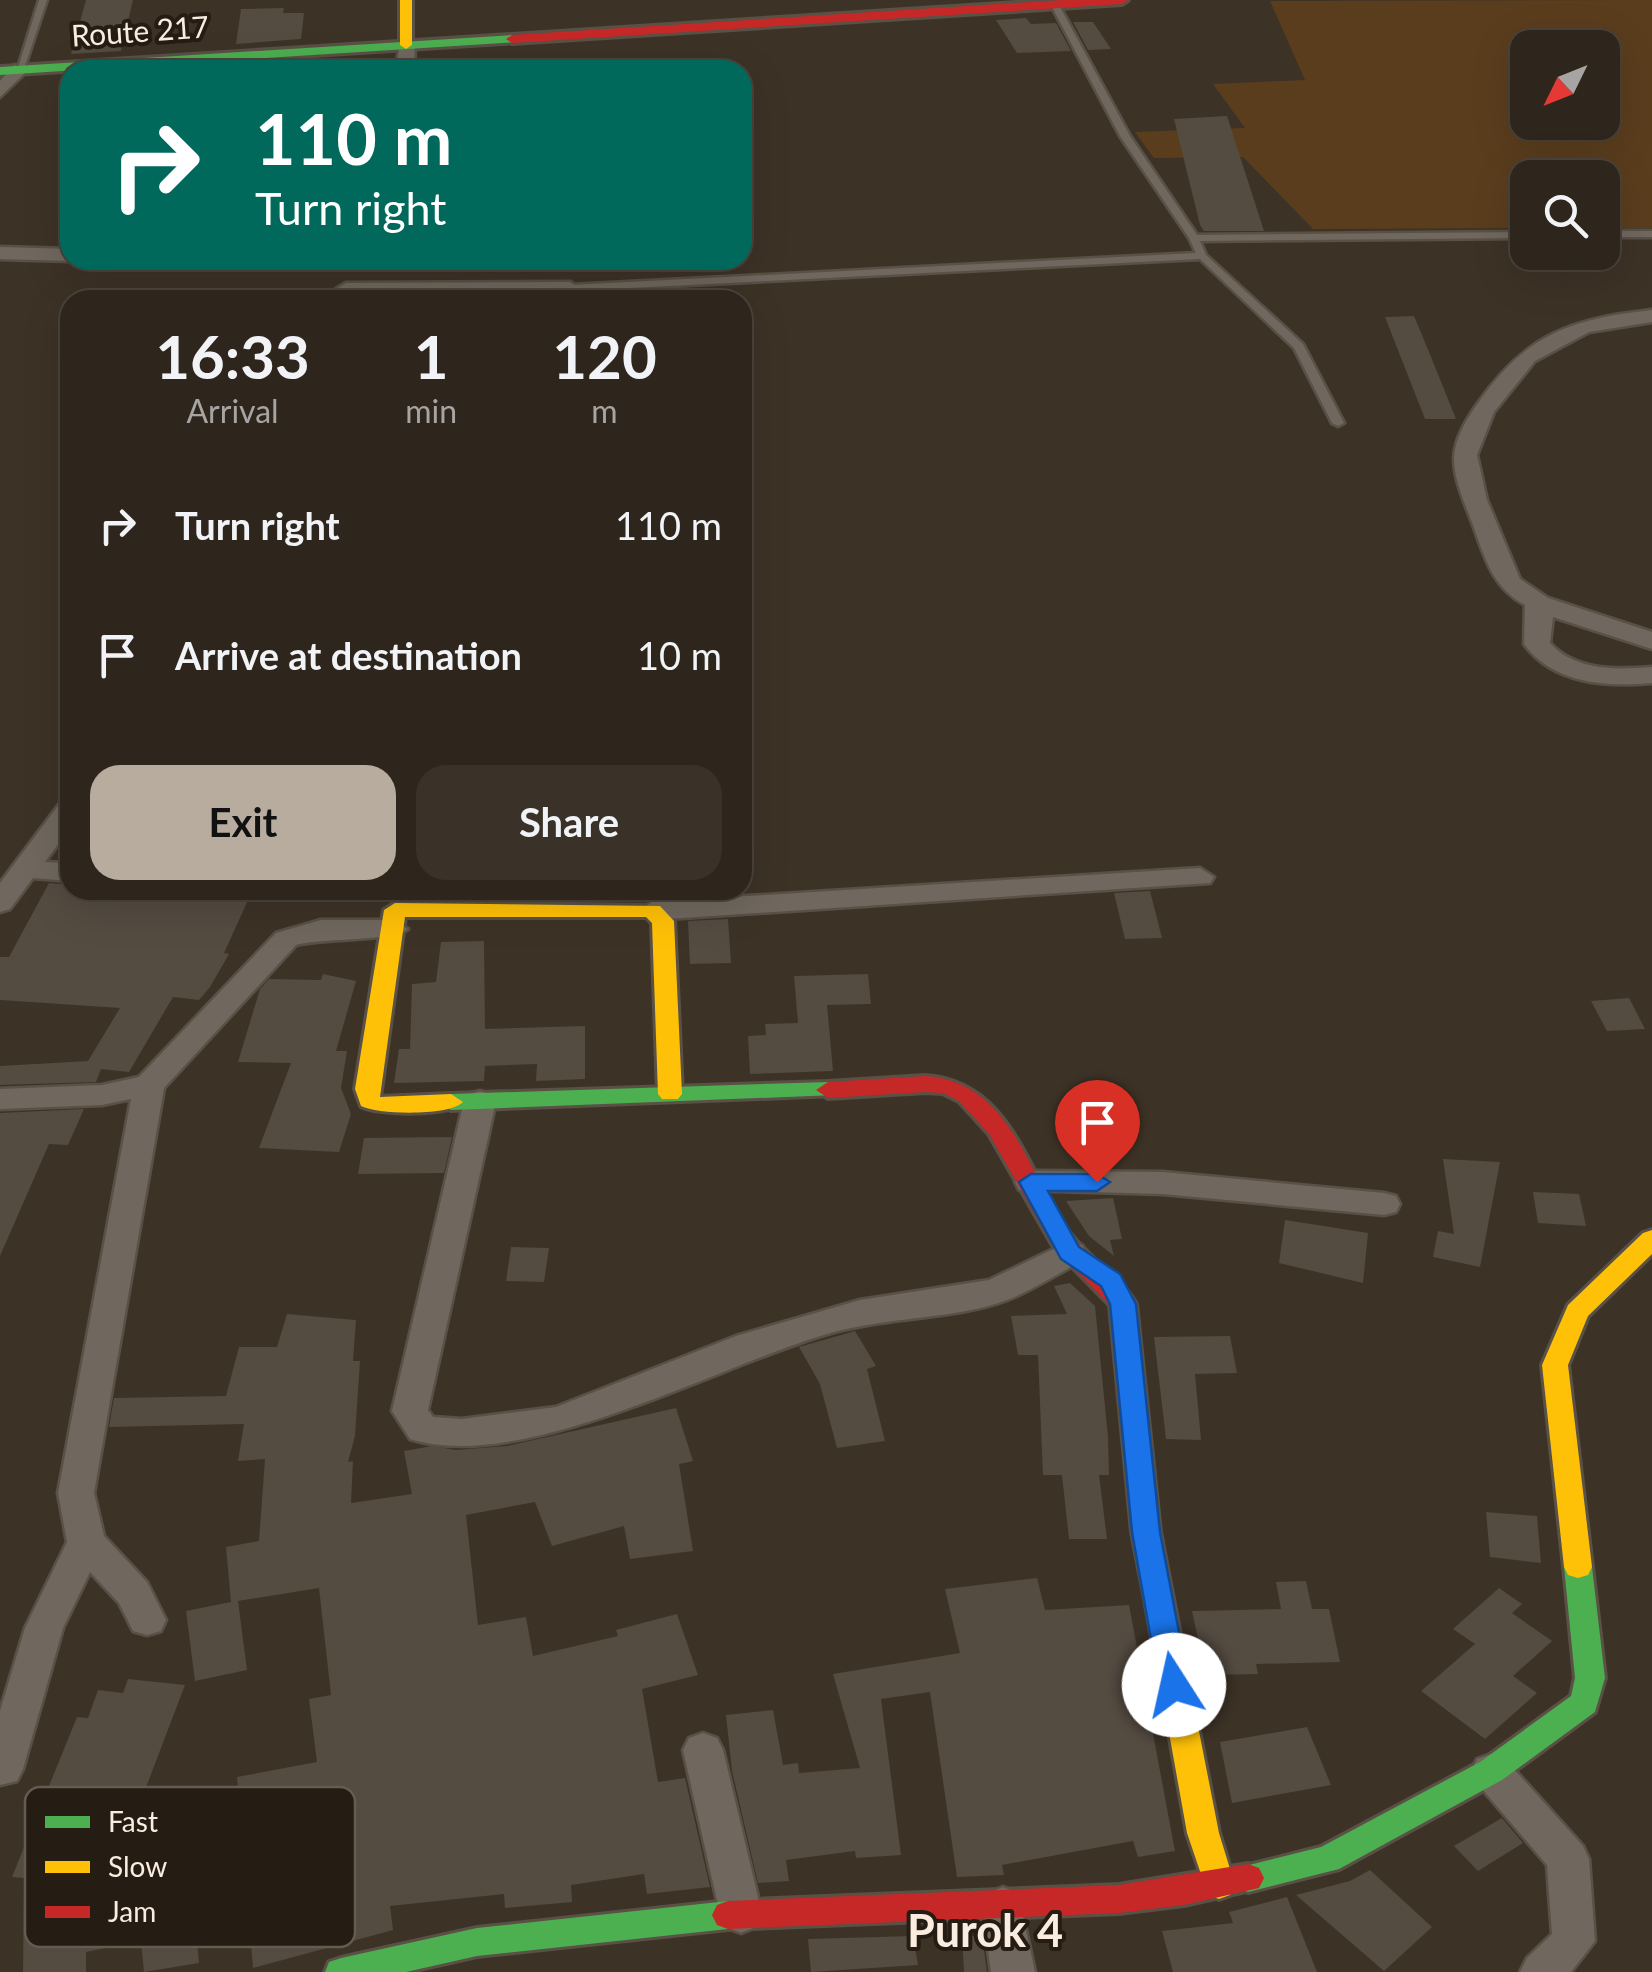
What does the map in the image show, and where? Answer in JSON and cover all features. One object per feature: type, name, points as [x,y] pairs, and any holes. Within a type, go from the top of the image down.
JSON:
[{"type":"street","points":[[405,60],[406,0]]},
{"type":"street","name":"Route 217","points":[[162,60],[1122,0]]},
{"type":"street","name":"Route 217","points":[[10,70],[60,67]]},
{"type":"street","points":[[0,92],[10,70]]},
{"type":"street","points":[[0,254],[60,255]]},
{"type":"street","points":[[1652,316],[1588,325],[1552,336],[1513,369],[1465,441],[1467,480],[1511,584],[1537,602],[1606,622],[1652,641]]},
{"type":"street","points":[[1537,602],[1541,618],[1537,644],[1542,652],[1580,670],[1652,675]]},
{"type":"street","points":[[0,903],[60,823]]},
{"type":"street","points":[[29,869],[60,871]]},
{"type":"street","points":[[1200,877],[652,911],[395,910],[367,1088],[369,1101],[378,1106],[952,1086],[973,1100],[1031,1182],[1070,1253],[1110,1280],[1123,1304],[1146,1532],[1203,1833],[1218,1885]]},
{"type":"street","points":[[652,911],[663,921],[670,1094]]},
{"type":"street","points":[[147,1620],[133,1593],[86,1542],[76,1493],[149,1086],[286,938],[321,929],[393,929]]},
{"type":"street","points":[[0,1099],[102,1094],[149,1086]]},
{"type":"street","points":[[480,1101],[410,1411],[423,1430],[462,1432],[560,1420],[748,1345],[860,1312],[996,1291],[1070,1253]]},
{"type":"street","points":[[1031,1182],[1163,1183],[1384,1204]]},
{"type":"street","points":[[341,1972],[478,1942],[740,1914],[1002,1906],[1192,1892],[1328,1858],[1490,1771],[1584,1703],[1590,1678],[1554,1366],[1578,1310],[1652,1239]]},
{"type":"street","points":[[3,1769],[44,1628],[86,1542]]},
{"type":"street","points":[[703,1750],[740,1914]]},
{"type":"street","points":[[1490,1771],[1568,1859],[1574,1941],[1542,1972]]},
{"type":"street","points":[[1002,1906],[1013,1972]]},
{"type":"lane","points":[[10,70],[44,0]]},
{"type":"lane","points":[[1055,5],[1125,136],[1202,256],[1299,346],[1338,423]]},
{"type":"lane","points":[[1620,234],[1652,234]]},
{"type":"lane","points":[[1194,238],[1510,235]]},
{"type":"lane","points":[[637,290],[1202,256]]},
{"type":"shaded area","points":[[1652,0],[1652,228],[1620,228],[1620,160],[1510,160],[1510,228],[1313,229],[1243,157],[1154,158],[1135,132],[1245,128],[1213,84],[1305,80],[1270,1]]},
{"type":"building","points":[[86,0],[133,0],[121,51],[71,54]]},
{"type":"building","points":[[284,8],[283,13],[304,13],[301,39],[236,44],[241,9]]},
{"type":"building","points":[[1026,18],[1031,24],[1056,23],[1071,51],[1017,53],[996,20]]},
{"type":"building","points":[[1073,22],[1093,22],[1111,49],[1088,50]]},
{"type":"building","points":[[1227,116],[1264,231],[1204,231],[1200,225],[1174,119]]},
{"type":"building","points":[[1414,316],[1456,419],[1425,419],[1385,317]]},
{"type":"building","points":[[49,883],[60,884],[60,900],[248,900],[224,953],[229,954],[210,987],[199,1000],[173,997],[129,1072],[101,1069],[96,1082],[0,1085],[0,1066],[88,1061],[120,1008],[0,1000],[0,957],[9,957]]},
{"type":"building","points":[[1150,891],[1162,938],[1125,939],[1114,893]]},
{"type":"building","points":[[728,919],[731,963],[690,964],[688,921]]},
{"type":"building","points":[[484,941],[485,1029],[585,1026],[585,1079],[536,1081],[537,1064],[485,1066],[484,1081],[394,1083],[399,1049],[410,1049],[412,984],[436,982],[441,942]]},
{"type":"building","points":[[323,974],[356,981],[336,1051],[347,1051],[341,1088],[351,1114],[339,1152],[259,1148],[291,1063],[238,1062],[260,989],[269,979],[321,980]]},
{"type":"building","points":[[868,974],[871,1004],[827,1005],[833,1071],[750,1074],[748,1036],[766,1035],[765,1024],[798,1023],[794,976]]},
{"type":"building","points":[[1629,998],[1645,1029],[1607,1031],[1591,1001]]},
{"type":"building","points":[[84,1109],[68,1145],[49,1144],[0,1256],[0,1113]]},
{"type":"building","points":[[452,1137],[444,1173],[358,1174],[364,1138]]},
{"type":"building","points":[[1443,1159],[1500,1162],[1480,1267],[1433,1257],[1438,1231],[1454,1234]]},
{"type":"building","points":[[1533,1192],[1579,1194],[1586,1226],[1538,1223]]},
{"type":"building","points":[[1113,1198],[1122,1239],[1110,1240],[1114,1256],[1089,1236],[1066,1201]]},
{"type":"building","points":[[1285,1220],[1368,1233],[1363,1283],[1279,1263]]},
{"type":"building","points":[[511,1247],[549,1248],[544,1282],[506,1281]]},
{"type":"building","points":[[1070,1283],[1095,1306],[1108,1437],[1109,1475],[1099,1475],[1107,1539],[1069,1539],[1062,1475],[1043,1475],[1038,1355],[1018,1355],[1011,1316],[1067,1314],[1054,1286]]},
{"type":"building","points":[[287,1314],[356,1320],[353,1361],[360,1361],[355,1436],[348,1462],[353,1461],[351,1503],[412,1494],[404,1451],[432,1446],[456,1450],[507,1446],[676,1408],[693,1461],[679,1464],[693,1551],[630,1559],[624,1526],[552,1546],[535,1502],[466,1515],[478,1625],[526,1617],[533,1656],[618,1636],[616,1630],[677,1614],[698,1675],[642,1689],[658,1782],[685,1778],[710,1887],[647,1894],[644,1874],[571,1885],[572,1902],[505,1908],[504,1894],[390,1906],[393,1930],[355,1940],[355,1787],[238,1787],[237,1777],[317,1762],[309,1699],[331,1695],[319,1588],[238,1601],[247,1670],[195,1681],[186,1611],[231,1602],[226,1547],[259,1541],[265,1459],[238,1461],[244,1424],[109,1427],[114,1398],[226,1396],[239,1347],[277,1347]]},
{"type":"building","points":[[855,1331],[876,1366],[867,1369],[885,1441],[837,1448],[820,1384],[799,1347]]},
{"type":"building","points":[[1230,1336],[1237,1373],[1195,1374],[1201,1440],[1166,1439],[1154,1337]]},
{"type":"building","points":[[1486,1512],[1537,1516],[1541,1563],[1490,1557]]},
{"type":"building","points":[[1037,1578],[1045,1610],[1129,1605],[1175,1851],[1138,1857],[1133,1841],[1002,1865],[1004,1875],[957,1877],[930,1692],[881,1699],[901,1855],[856,1858],[855,1851],[786,1860],[789,1881],[758,1883],[732,1771],[726,1715],[773,1710],[783,1765],[798,1763],[799,1773],[860,1768],[833,1674],[960,1653],[945,1589]]},
{"type":"building","points":[[1306,1581],[1312,1609],[1329,1609],[1340,1662],[1256,1664],[1258,1674],[1206,1675],[1192,1611],[1281,1609],[1276,1582]]},
{"type":"building","points":[[1499,1588],[1522,1604],[1512,1613],[1552,1641],[1513,1676],[1537,1693],[1485,1739],[1421,1691],[1475,1644],[1453,1629]]},
{"type":"building","points":[[128,1679],[185,1685],[146,1787],[49,1787],[77,1717],[88,1718],[98,1690],[123,1693]]},
{"type":"building","points":[[1307,1727],[1331,1785],[1232,1803],[1220,1742]]},
{"type":"building","points":[[1502,1818],[1523,1843],[1478,1871],[1454,1846]]},
{"type":"building","points":[[25,1845],[25,1947],[111,1947],[86,1952],[86,1972],[23,1972],[24,1878],[12,1877]]},
{"type":"building","points":[[1370,1870],[1432,1927],[1384,1971],[1296,1895],[1350,1881]]},
{"type":"building","points":[[1287,1897],[1317,1972],[1173,1972],[1162,1931],[1233,1923],[1229,1912]]},
{"type":"building","points":[[913,1936],[918,1965],[811,1972],[808,1939]]},
{"type":"building","points":[[962,1936],[982,1936],[987,1972],[964,1972]]},
{"type":"building","points":[[142,1947],[197,1947],[199,1963],[144,1972]]},
{"type":"building","points":[[251,1947],[330,1947],[253,1968]]},
{"type":"traffic: fast","points":[[176,60],[512,39]]},
{"type":"traffic: fast","points":[[0,71],[60,67]]},
{"type":"traffic: fast","points":[[451,1102],[828,1090]]},
{"type":"traffic: fast","points":[[1248,1878],[1328,1859],[1491,1771],[1584,1703],[1590,1678],[1578,1567]]},
{"type":"traffic: fast","points":[[341,1972],[477,1942],[728,1915]]},
{"type":"traffic: slow","points":[[406,0],[406,45]]},
{"type":"traffic: slow","points":[[451,1102],[378,1105],[369,1101],[367,1089],[395,910],[652,911],[663,921],[670,1094]]},
{"type":"traffic: slow","points":[[1578,1567],[1555,1365],[1577,1311],[1652,1239]]},
{"type":"traffic: slow","points":[[1159,1599],[1203,1833],[1219,1885]]},
{"type":"traffic: jam","points":[[512,39],[1122,0]]},
{"type":"traffic: jam","points":[[828,1090],[925,1084],[950,1087],[967,1096],[998,1128],[1056,1232],[1123,1304],[1146,1532],[1159,1599]]},
{"type":"traffic: jam","points":[[728,1915],[1119,1899],[1248,1878]]},
{"type":"district","name":"Purok 4","points":[[985,1931]]},
{"type":"route","points":[[1097,1182],[1031,1182],[1070,1253],[1110,1280],[1123,1304],[1128,1391],[1146,1532],[1174,1685]]}]
